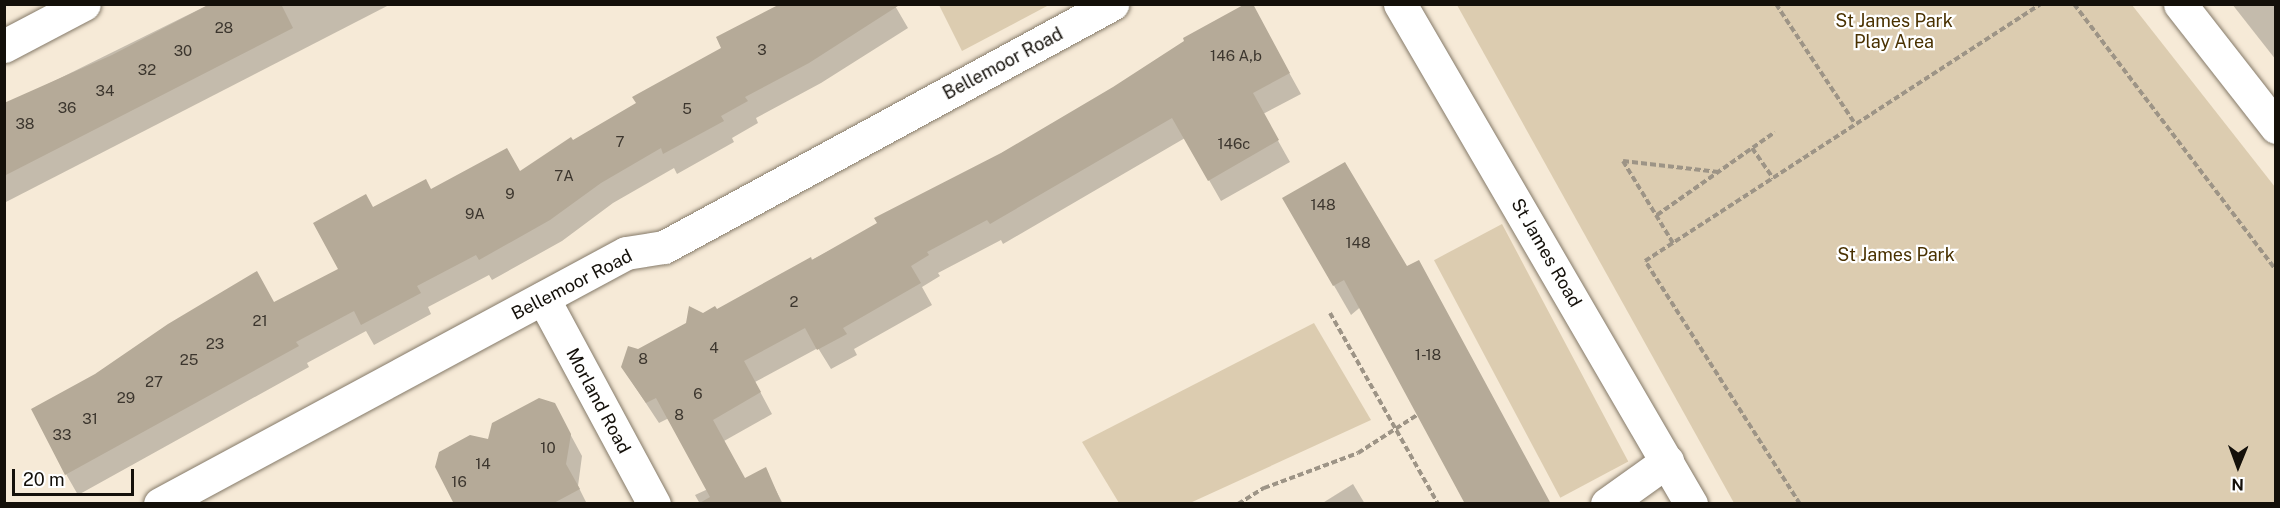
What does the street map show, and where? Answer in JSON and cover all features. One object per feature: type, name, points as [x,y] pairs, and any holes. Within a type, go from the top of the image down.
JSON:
[{"type":"street","points":[[4,46],[84,4]]},
{"type":"street","name":"Bellemoor Road","points":[[160,504],[626,253],[663,247],[1112,4]]},
{"type":"street","name":"St James Road","points":[[1400,4],[1691,504]]},
{"type":"street","points":[[2180,4],[2276,127]]},
{"type":"street","name":"Morland Road","points":[[543,298],[654,504]]},
{"type":"street","points":[[1607,504],[1667,461]]},
{"type":"path","points":[[1776,4],[1856,124]]},
{"type":"path","points":[[1800,504],[1645,261],[2040,4]]},
{"type":"path","points":[[2074,4],[2276,270]]},
{"type":"path","points":[[1657,215],[1775,132]]},
{"type":"path","points":[[1752,148],[1773,178]]},
{"type":"path","points":[[1674,243],[1623,161],[1718,172]]},
{"type":"path","points":[[1330,314],[1438,504]]},
{"type":"path","points":[[1238,504],[1264,488],[1358,453],[1417,415]]},
{"type":"green space","points":[[939,5],[1049,5],[962,51]]},
{"type":"green space","name":"St James Park","points":[[1457,5],[2132,5],[2275,187],[2275,503],[1734,503]]},
{"type":"green space","points":[[1502,224],[1628,462],[1560,498],[1434,260]]},
{"type":"green space","points":[[1314,323],[1371,420],[1190,503],[1119,503],[1082,442]]},
{"type":"building","points":[[210,4],[281,4],[293,28],[4,176],[4,103],[112,55]]},
{"type":"building","points":[[780,4],[901,4],[809,63],[745,97],[748,101],[721,116],[724,121],[663,154],[661,148],[601,183],[550,220],[479,260],[476,255],[417,286],[421,293],[361,325],[354,311],[296,342],[299,346],[65,475],[31,409],[95,374],[168,324],[257,271],[274,302],[338,269],[313,223],[366,194],[373,207],[426,179],[431,189],[507,148],[520,171],[571,137],[573,140],[636,103],[632,97],[721,48],[716,37]]},
{"type":"building","points":[[1245,4],[1253,4],[1290,73],[1253,93],[1279,140],[1208,181],[1172,118],[990,224],[987,220],[927,252],[929,255],[911,266],[921,283],[843,328],[847,334],[817,350],[805,328],[744,361],[761,392],[713,420],[745,478],[766,467],[782,504],[698,504],[710,497],[656,398],[646,403],[621,367],[628,346],[638,349],[686,323],[689,306],[703,313],[715,306],[717,309],[811,257],[812,260],[877,223],[874,218],[1001,153],[1113,87],[1184,41],[1183,38]]},
{"type":"building","points":[[1345,162],[1407,266],[1419,260],[1551,504],[1465,504],[1344,280],[1333,286],[1282,198]]},
{"type":"building","points":[[539,398],[555,403],[571,434],[566,464],[580,489],[552,504],[454,504],[435,467],[439,452],[470,435],[488,439],[492,423]]},
{"type":"park label","name":"St James Park Play Area","points":[[1894,32]]}]
